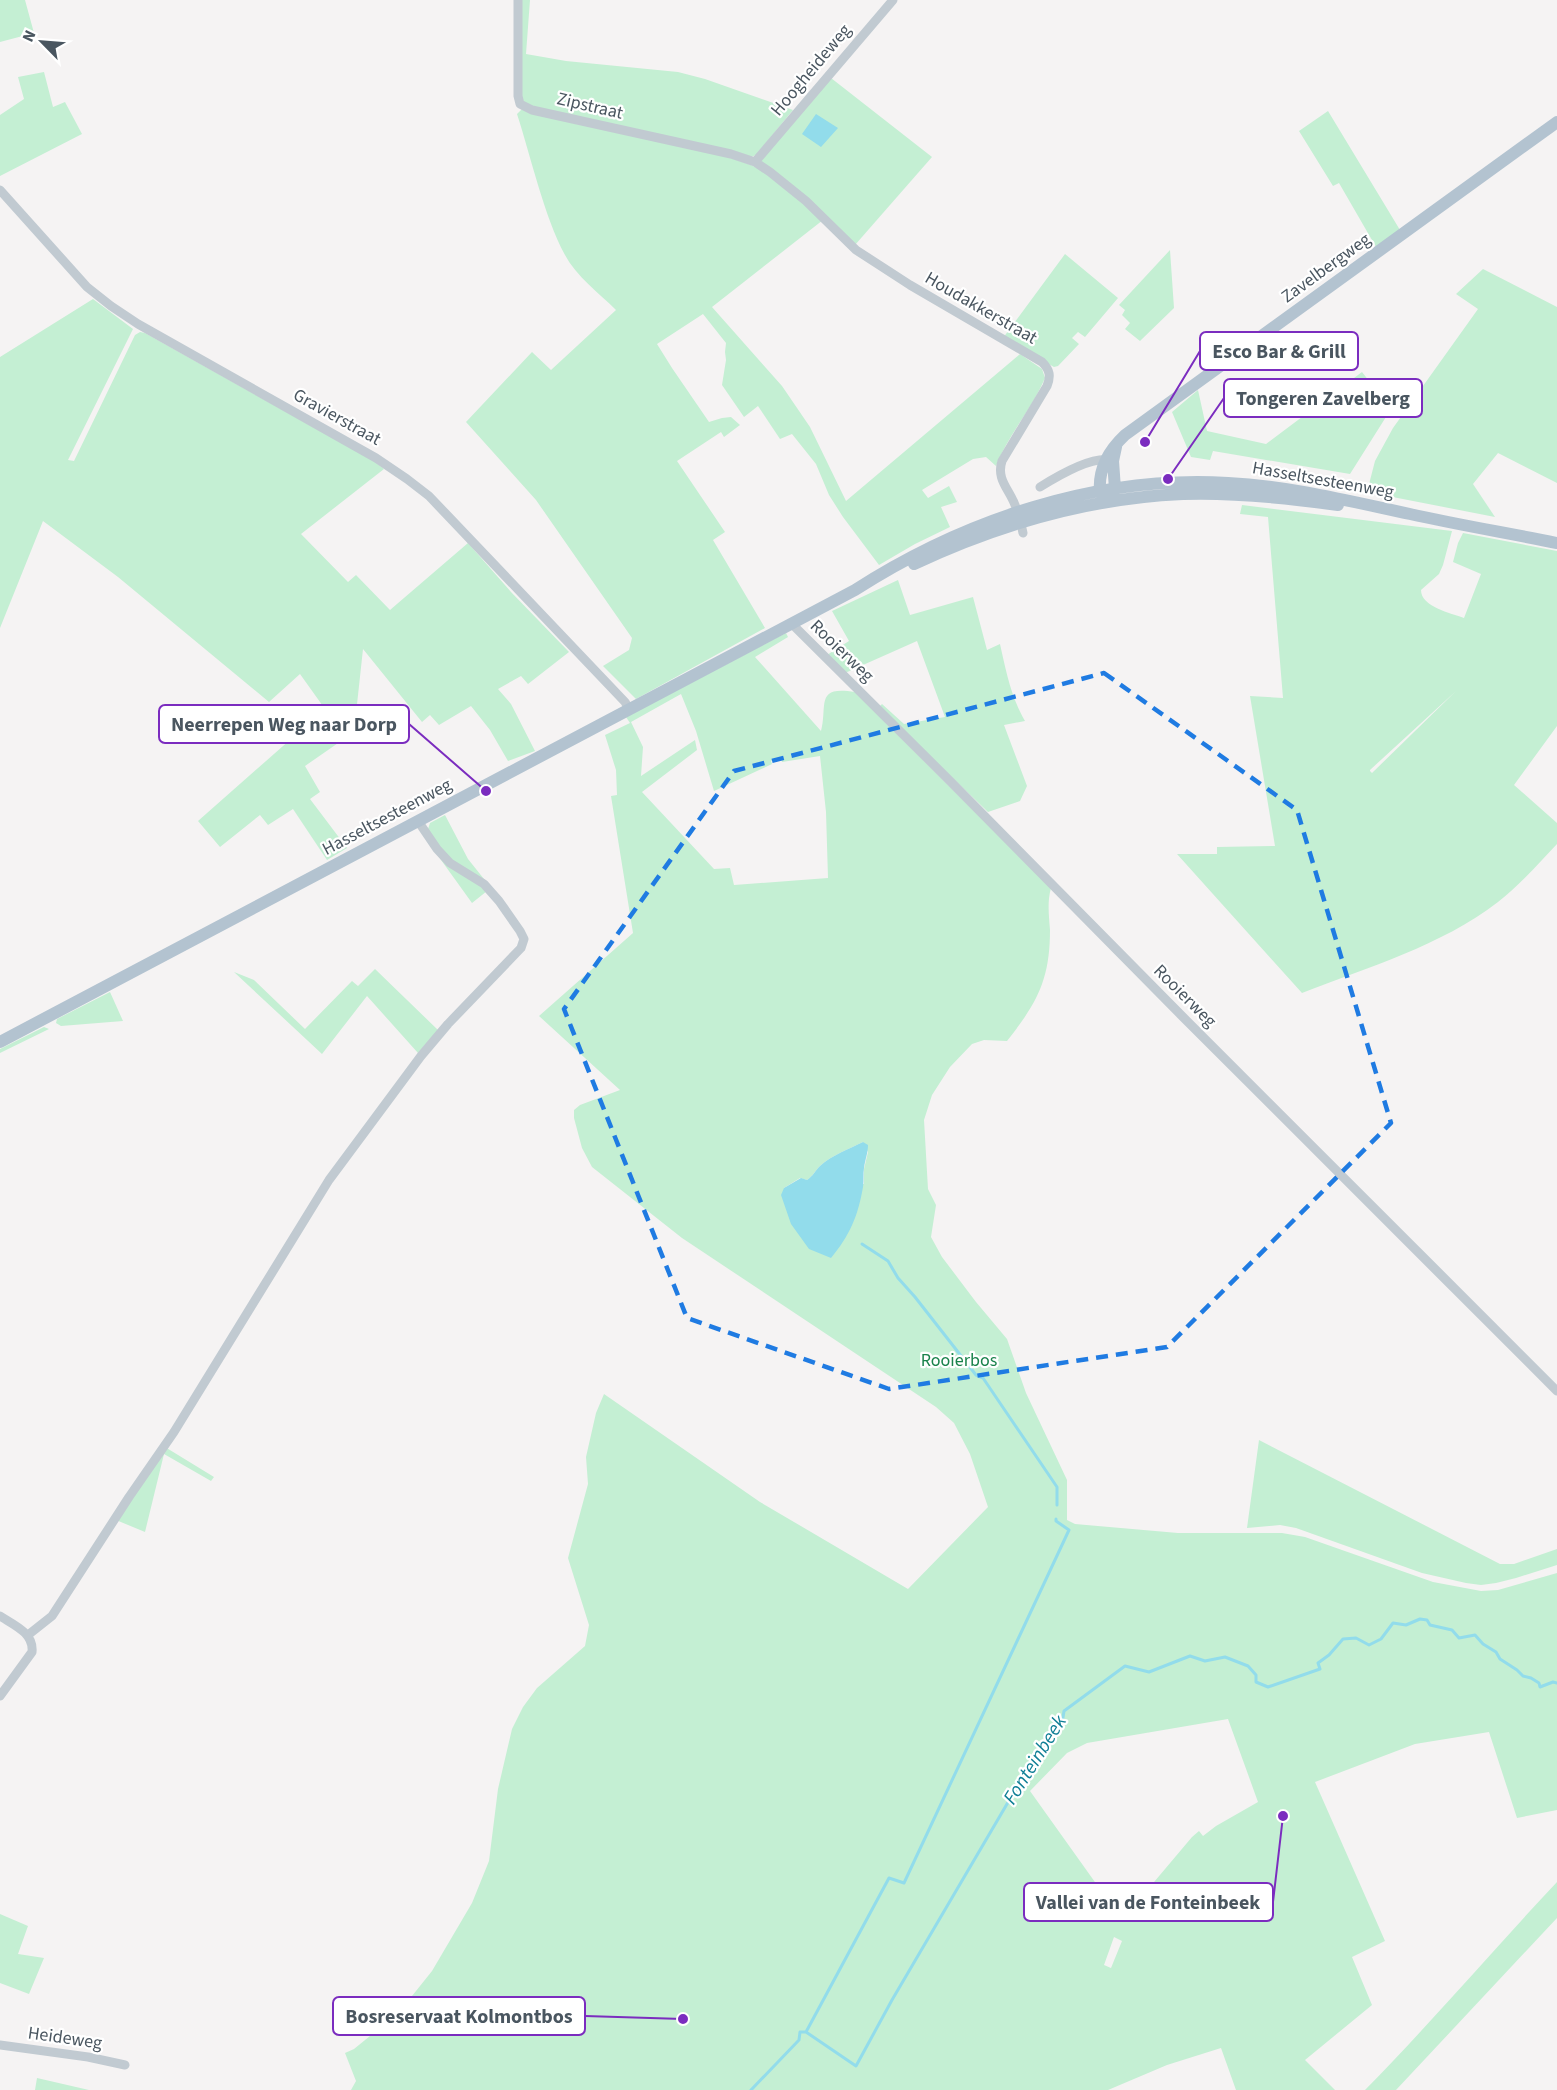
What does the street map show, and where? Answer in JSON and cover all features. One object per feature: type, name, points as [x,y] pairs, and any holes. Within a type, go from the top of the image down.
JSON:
[{"type":"main road","name":"Zavelbergweg","points":[[1104,497],[1100,478],[1117,442],[1557,122]]},
{"type":"main road","points":[[1109,460],[1116,489]]},
{"type":"main road","name":"Hasseltsesteenweg","points":[[1104,497],[1116,489],[1173,483],[1227,482],[1295,489],[1557,543]]},
{"type":"main road","name":"Hasseltsesteenweg","points":[[0,1042],[855,590],[882,572],[978,525],[1020,523],[1104,497],[1184,494],[1319,502],[1410,514]]},
{"type":"street","name":"Zipstraat","points":[[518,0],[517,50],[520,104],[532,110],[731,154],[755,162]]},
{"type":"street","name":"Hoogheideweg","points":[[755,162],[893,0]]},
{"type":"street","name":"Houdakkerstraat","points":[[755,162],[806,201],[856,250],[910,285],[1042,362],[1048,368],[1050,379],[1047,386],[1000,468],[1001,479],[1015,504],[1020,523]]},
{"type":"street","name":"Gravierstraat","points":[[0,190],[87,287],[111,306],[138,324],[376,458],[422,490],[601,676],[625,702],[629,710]]},
{"type":"street","points":[[1040,487],[1090,462],[1109,460]]},
{"type":"street","name":"Rooierweg","points":[[791,623],[1557,1391]]},
{"type":"street","points":[[28,1635],[52,1616],[174,1432],[329,1179],[421,1056],[448,1024],[521,948],[524,939],[499,901],[484,884],[450,863],[437,849],[418,821]]},
{"type":"street","points":[[0,1616],[28,1635],[33,1643],[32,1652],[0,1696]]},
{"type":"street","name":"Heideweg","points":[[0,2045],[88,2057],[125,2065]]},
{"type":"highlighted area","points":[[1104,673],[1297,810],[1391,1123],[1167,1347],[889,1389],[687,1318],[564,1009],[734,771]]},
{"type":"green space","points":[[0,0],[25,0],[34,33],[0,42]]},
{"type":"green space","points":[[522,0],[530,0],[526,54],[566,61],[678,72],[705,79],[793,110],[756,155],[751,157],[527,106],[520,96]]},
{"type":"green space","points":[[44,72],[53,107],[65,102],[82,134],[0,176],[0,115],[24,99],[18,77]]},
{"type":"green space","points":[[831,78],[932,157],[855,245],[759,161]]},
{"type":"green space","points":[[522,109],[728,157],[751,165],[765,172],[823,220],[712,307],[782,386],[810,427],[846,501],[1020,354],[1042,369],[1045,378],[996,466],[986,457],[973,459],[922,490],[928,498],[949,486],[957,502],[941,507],[950,527],[879,565],[843,517],[829,495],[816,464],[792,434],[780,439],[758,406],[744,417],[722,385],[726,343],[703,314],[657,344],[709,422],[731,417],[740,425],[724,437],[721,432],[677,461],[725,532],[713,540],[765,628],[636,699],[603,666],[629,650],[632,638],[536,500],[466,422],[532,352],[551,370],[616,310],[575,270],[557,240],[544,205],[517,114]]},
{"type":"green space","points":[[1328,111],[1400,230],[1376,247],[1339,183],[1333,186],[1299,131]]},
{"type":"green space","points":[[1170,250],[1174,308],[1140,341],[1125,329],[1130,323],[1122,315],[1125,310],[1119,305]]},
{"type":"green space","points":[[1065,254],[1118,298],[1085,337],[1078,332],[1072,338],[1079,344],[1058,366],[1054,367],[1003,338]]},
{"type":"green space","points":[[1483,269],[1557,307],[1557,483],[1498,453],[1473,484],[1495,517],[1367,492],[1375,461],[1393,428],[1478,309],[1456,294]]},
{"type":"green space","points":[[93,299],[133,329],[68,460],[74,461],[135,335],[140,332],[374,461],[384,469],[301,534],[348,582],[356,575],[390,610],[468,543],[569,652],[528,684],[521,676],[498,689],[511,704],[535,751],[508,761],[490,730],[471,706],[439,725],[430,715],[422,722],[363,649],[354,732],[305,766],[320,792],[310,799],[347,848],[327,860],[293,809],[268,825],[260,815],[220,847],[198,821],[325,709],[300,674],[269,702],[118,577],[43,521],[0,628],[0,357]]},
{"type":"green space","points":[[1362,372],[1391,409],[1350,474],[1213,451],[1210,460],[1191,457],[1172,412],[1198,390],[1207,431],[1266,444]]},
{"type":"green space","points":[[1242,505],[1452,531],[1439,574],[1421,590],[1422,596],[1431,605],[1464,618],[1481,574],[1453,562],[1463,533],[1557,551],[1557,726],[1514,785],[1557,823],[1557,844],[1498,902],[1453,931],[1403,954],[1302,993],[1177,854],[1217,854],[1217,847],[1275,846],[1250,696],[1283,698],[1268,517],[1240,514]],"holes":[[[1456,691],[1372,773],[1370,770]]]},
{"type":"green space","points":[[898,580],[910,615],[973,597],[987,650],[1000,644],[1013,693],[1025,721],[1004,725],[1027,786],[1020,801],[988,812],[879,707],[882,704],[904,724],[945,717],[917,641],[845,673],[827,655],[849,641],[832,611]]},
{"type":"green space","name":"Rooierbos","points":[[786,633],[788,637],[755,657],[821,731],[825,700],[828,695],[842,691],[855,692],[1051,888],[1048,963],[1034,1002],[1007,1041],[984,1040],[972,1044],[950,1067],[932,1095],[924,1120],[928,1189],[936,1205],[931,1237],[942,1257],[1007,1339],[1026,1393],[1067,1480],[1067,1520],[1075,1524],[1178,1533],[1282,1533],[1305,1537],[1433,1582],[1481,1591],[1498,1590],[1557,1573],[1557,1810],[1517,1818],[1489,1732],[1415,1744],[1315,1782],[1385,1941],[1352,1957],[1372,2005],[1305,2060],[1335,2090],[1236,2090],[1221,2048],[1167,2065],[1108,2090],[351,2090],[356,2081],[345,2053],[354,2049],[397,2014],[432,1971],[472,1903],[489,1861],[498,1789],[512,1729],[523,1707],[537,1688],[585,1646],[589,1625],[568,1558],[588,1484],[586,1457],[596,1413],[604,1394],[760,1502],[908,1589],[988,1507],[970,1454],[954,1423],[936,1407],[682,1238],[592,1167],[582,1148],[574,1110],[580,1105],[620,1090],[539,1016],[633,933],[611,796],[617,795],[616,770],[605,735],[630,723],[626,717]],"holes":[[[681,694],[696,731],[714,791],[772,764],[771,761],[781,757],[782,762],[820,756],[826,812],[828,878],[734,885],[730,868],[714,869],[642,792],[697,750],[695,740],[641,776],[643,747],[631,722]],[[863,1142],[868,1152],[864,1169],[864,1184],[784,1188],[800,1178],[807,1180],[835,1155]],[[1228,1719],[1258,1802],[1203,1836],[1199,1831],[1192,1837],[1122,1920],[1030,1791],[1067,1753],[1087,1743]],[[1114,1937],[1122,1941],[1111,1968],[1104,1965]]]},
{"type":"green space","points":[[445,815],[468,859],[488,884],[443,852],[428,829],[430,823]]},
{"type":"green space","points":[[436,853],[487,891],[472,903]]},
{"type":"green space","points":[[375,969],[438,1030],[418,1053],[367,996],[322,1054],[234,972],[254,980],[305,1029],[352,981],[358,986]]},
{"type":"green space","points":[[110,992],[123,1021],[61,1026],[56,1023],[57,1019]]},
{"type":"green space","points":[[44,1027],[49,1029],[0,1053],[0,1049]]},
{"type":"green space","points":[[1259,1440],[1500,1564],[1514,1564],[1557,1549],[1557,1565],[1516,1578],[1481,1585],[1422,1573],[1296,1528],[1280,1525],[1247,1528]]},
{"type":"green space","points":[[165,1447],[214,1477],[211,1481],[164,1454],[145,1532],[116,1520]]},
{"type":"green space","points":[[1557,1882],[1557,1918],[1396,2090],[1365,2090],[1414,2039]]},
{"type":"green space","points":[[0,1914],[28,1926],[18,1954],[44,1958],[29,1994],[0,1983]]},
{"type":"green space","points":[[37,2078],[89,2090],[35,2090]]},
{"type":"water","points":[[816,114],[838,128],[821,147],[802,134]]},
{"type":"water","points":[[863,1142],[868,1145],[868,1148],[859,1207],[848,1233],[831,1258],[809,1249],[791,1224],[781,1195],[784,1188],[801,1178],[807,1180],[830,1159]]},
{"type":"waterway","points":[[862,1244],[888,1261],[898,1278],[976,1375],[983,1378],[1057,1487],[1057,1505]]},
{"type":"waterway","points":[[806,2032],[889,1878],[904,1883],[1069,1530],[1056,1519]]},
{"type":"waterway","name":"Fonteinbeek","points":[[751,2090],[799,2040],[800,2032],[806,2032],[856,2066],[892,2000],[1027,1770],[1062,1724],[1064,1711],[1125,1666],[1149,1672],[1190,1656],[1205,1661],[1225,1657],[1248,1666],[1256,1675],[1256,1682],[1268,1687],[1320,1669],[1318,1663],[1329,1655],[1343,1639],[1356,1638],[1369,1645],[1381,1639],[1393,1623],[1406,1625],[1420,1619],[1427,1620],[1430,1625],[1452,1630],[1459,1638],[1475,1635],[1483,1644],[1496,1652],[1500,1659],[1523,1676],[1539,1683],[1540,1687],[1553,1682],[1557,1683]]},
{"type":"place","name":"Esco Bar & Grill","points":[[1145,442]]},
{"type":"place","name":"Tongeren Zavelberg","points":[[1168,479]]},
{"type":"place","name":"Neerrepen Weg naar Dorp","points":[[486,791]]},
{"type":"place","name":"Vallei van de Fonteinbeek","points":[[1283,1816]]},
{"type":"place","name":"Bosreservaat Kolmontbos","points":[[683,2019]]}]
